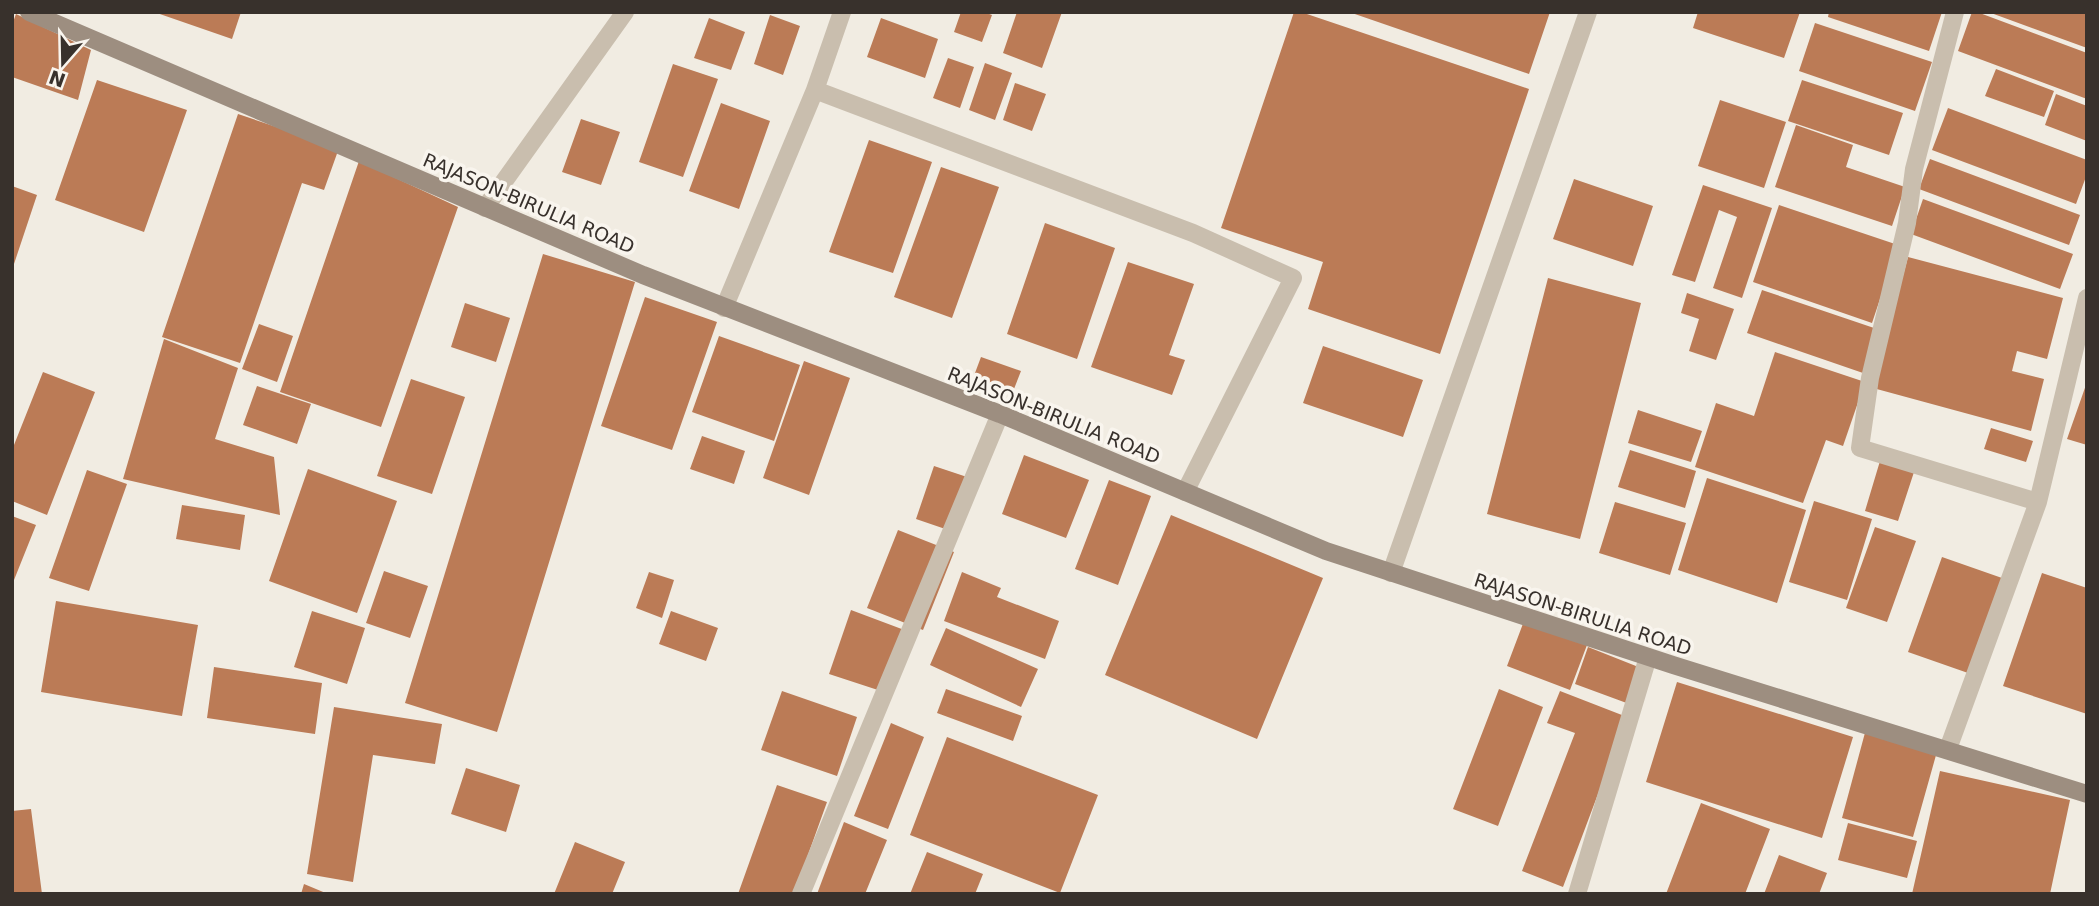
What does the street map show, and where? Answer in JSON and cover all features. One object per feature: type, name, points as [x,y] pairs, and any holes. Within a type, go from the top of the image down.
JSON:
[{"type":"street","name":"RAJASON-BIRULIA ROAD","points":[[29,12],[724,308],[1000,414],[1326,551],[1648,657],[2087,794]]},
{"type":"street","points":[[485,208],[625,12]]},
{"type":"street","points":[[724,308],[815,90],[842,12]]},
{"type":"street","points":[[1391,573],[1588,12]]},
{"type":"street","points":[[1955,12],[1914,169],[1907,223],[1870,378],[1860,448],[2038,502]]},
{"type":"street","points":[[815,90],[1192,233],[1293,278],[1185,492]]},
{"type":"street","points":[[1948,749],[2038,502],[2087,298]]},
{"type":"street","points":[[801,894],[1000,414]]},
{"type":"street","points":[[1577,894],[1648,657]]},
{"type":"building","points":[[154,12],[241,12],[232,39]]},
{"type":"building","points":[[961,12],[984,12],[992,15],[982,42],[954,32]]},
{"type":"building","points":[[1017,12],[1062,12],[1042,68],[1003,53]]},
{"type":"building","points":[[1294,12],[1301,12],[1529,89],[1440,354],[1308,309],[1323,262],[1221,228]]},
{"type":"building","points":[[1349,12],[1550,12],[1529,74]]},
{"type":"building","points":[[1698,12],[1800,12],[1784,58],[1693,28]]},
{"type":"building","points":[[1829,12],[1942,12],[1929,51],[1828,17]]},
{"type":"building","points":[[1972,12],[2087,53],[2087,99],[1958,51]]},
{"type":"building","points":[[2087,12],[2087,48],[1991,13]]},
{"type":"building","points":[[16,14],[91,50],[78,100],[12,77],[12,25]]},
{"type":"building","points":[[770,15],[800,26],[783,75],[754,64]]},
{"type":"building","points":[[709,18],[745,32],[731,70],[694,58]]},
{"type":"building","points":[[881,18],[938,39],[925,78],[867,57]]},
{"type":"building","points":[[1815,23],[1932,62],[1915,111],[1799,71]]},
{"type":"building","points":[[948,58],[974,67],[960,108],[933,98]]},
{"type":"building","points":[[985,63],[1012,73],[995,120],[969,110]]},
{"type":"building","points":[[673,64],[718,79],[683,177],[639,162]]},
{"type":"building","points":[[1996,69],[2054,91],[2044,117],[1985,96]]},
{"type":"building","points":[[97,80],[187,110],[144,232],[55,200]]},
{"type":"building","points":[[1802,80],[1903,113],[1889,155],[1788,121]]},
{"type":"building","points":[[1015,83],[1046,94],[1032,131],[1003,120]]},
{"type":"building","points":[[2056,94],[2087,106],[2087,141],[2045,125]]},
{"type":"building","points":[[1720,100],[1786,122],[1764,188],[1698,166]]},
{"type":"building","points":[[721,103],[770,121],[739,209],[689,191]]},
{"type":"building","points":[[1948,108],[2087,160],[2087,174],[2076,204],[1932,150]]},
{"type":"building","points":[[238,114],[339,148],[324,190],[302,183],[240,363],[162,337]]},
{"type":"building","points":[[581,119],[620,132],[601,185],[562,172]]},
{"type":"building","points":[[1796,125],[1853,145],[1846,167],[1905,187],[1892,226],[1775,187]]},
{"type":"building","points":[[869,140],[932,162],[893,273],[829,252]]},
{"type":"building","points":[[1930,159],[2080,215],[2069,245],[1919,189]]},
{"type":"building","points":[[359,161],[458,207],[381,427],[280,392]]},
{"type":"building","points":[[941,167],[999,187],[952,318],[894,297]]},
{"type":"building","points":[[1574,179],[1653,206],[1633,266],[1553,239]]},
{"type":"building","points":[[1703,185],[1772,208],[1742,298],[1713,288],[1737,217],[1719,210],[1695,282],[1672,275]]},
{"type":"building","points":[[12,186],[37,195],[13,267],[12,267]]},
{"type":"building","points":[[1923,199],[2073,254],[2060,289],[1911,234]]},
{"type":"building","points":[[1779,205],[1898,245],[1872,323],[1753,282]]},
{"type":"building","points":[[1045,223],[1115,248],[1077,359],[1007,334]]},
{"type":"building","points":[[543,254],[635,282],[497,732],[405,703]]},
{"type":"building","points":[[1908,257],[2063,298],[2047,359],[2017,351],[2012,371],[2044,379],[2031,431],[1873,388]]},
{"type":"building","points":[[1128,262],[1194,284],[1169,355],[1185,360],[1172,395],[1091,367]]},
{"type":"building","points":[[1548,278],[1641,303],[1580,539],[1487,514]]},
{"type":"building","points":[[1762,290],[1877,329],[1863,373],[1747,333]]},
{"type":"building","points":[[1687,293],[1734,309],[1716,360],[1689,351],[1699,319],[1681,313]]},
{"type":"building","points":[[645,297],[717,322],[672,450],[601,426]]},
{"type":"building","points":[[465,303],[510,318],[496,362],[451,347]]},
{"type":"building","points":[[259,324],[293,336],[277,382],[242,369]]},
{"type":"building","points":[[719,336],[800,365],[774,441],[692,412]]},
{"type":"building","points":[[164,339],[238,368],[215,439],[274,457],[280,515],[123,479]]},
{"type":"building","points":[[1323,346],[1423,380],[1403,437],[1303,403]]},
{"type":"building","points":[[1775,352],[1865,382],[1843,446],[1826,440],[1803,503],[1695,467],[1716,403],[1754,416]]},
{"type":"building","points":[[981,357],[1021,371],[1012,394],[972,381]]},
{"type":"building","points":[[804,361],[850,378],[809,495],[763,478]]},
{"type":"building","points":[[43,372],[95,392],[47,515],[12,501],[12,450]]},
{"type":"building","points":[[411,379],[465,397],[432,494],[377,476]]},
{"type":"building","points":[[2087,382],[2087,445],[2067,439]]},
{"type":"building","points":[[257,386],[311,404],[297,444],[243,425]]},
{"type":"building","points":[[1638,410],[1702,431],[1691,462],[1628,443]]},
{"type":"building","points":[[1991,428],[2033,441],[2026,462],[1984,449]]},
{"type":"building","points":[[702,436],[745,451],[734,484],[690,469]]},
{"type":"building","points":[[1630,450],[1696,471],[1685,508],[1618,487]]},
{"type":"building","points":[[1024,455],[1089,480],[1066,538],[1002,514]]},
{"type":"building","points":[[1880,461],[1914,472],[1898,521],[1865,511]]},
{"type":"building","points":[[934,466],[976,480],[957,533],[916,519]]},
{"type":"building","points":[[308,469],[397,501],[357,613],[269,581]]},
{"type":"building","points":[[87,470],[127,484],[89,591],[49,578]]},
{"type":"building","points":[[1707,478],[1806,510],[1777,603],[1678,570]]},
{"type":"building","points":[[1109,480],[1151,496],[1118,585],[1075,569]]},
{"type":"building","points":[[1814,501],[1872,519],[1847,600],[1789,582]]},
{"type":"building","points":[[1615,502],[1686,523],[1670,575],[1599,553]]},
{"type":"building","points":[[182,505],[245,515],[240,550],[176,539]]},
{"type":"building","points":[[1171,515],[1323,578],[1257,739],[1105,675]]},
{"type":"building","points":[[12,516],[36,525],[12,585]]},
{"type":"building","points":[[1875,527],[1916,541],[1887,622],[1846,608]]},
{"type":"building","points":[[898,530],[954,552],[923,630],[867,608]]},
{"type":"building","points":[[1942,557],[2002,578],[1968,673],[1908,652]]},
{"type":"building","points":[[384,571],[428,586],[410,638],[366,623]]},
{"type":"building","points":[[649,572],[674,580],[662,618],[636,608]]},
{"type":"building","points":[[962,572],[1001,588],[997,597],[1059,621],[1045,659],[944,621]]},
{"type":"building","points":[[2042,573],[2087,588],[2087,714],[2003,686]]},
{"type":"building","points":[[56,601],[198,625],[182,716],[41,692]]},
{"type":"building","points":[[851,610],[907,631],[884,692],[829,674]]},
{"type":"building","points":[[312,611],[365,628],[347,684],[294,667]]},
{"type":"building","points":[[671,611],[718,628],[706,661],[659,644]]},
{"type":"building","points":[[1524,621],[1587,645],[1570,690],[1507,666]]},
{"type":"building","points":[[946,628],[1038,669],[1021,707],[930,665]]},
{"type":"building","points":[[1588,647],[1641,668],[1632,705],[1575,684]]},
{"type":"building","points":[[214,667],[322,683],[315,734],[207,718]]},
{"type":"building","points":[[1677,682],[1853,737],[1822,838],[1646,782]]},
{"type":"building","points":[[946,689],[1022,716],[1013,741],[937,713]]},
{"type":"building","points":[[1499,689],[1543,707],[1498,826],[1453,809]]},
{"type":"building","points":[[782,691],[857,717],[837,776],[761,750]]},
{"type":"building","points":[[1560,691],[1627,717],[1563,887],[1522,871],[1575,733],[1547,723]]},
{"type":"building","points":[[334,707],[442,724],[435,764],[373,755],[353,882],[307,874]]},
{"type":"building","points":[[891,723],[924,737],[888,829],[854,816]]},
{"type":"building","points":[[1866,729],[1938,748],[1913,837],[1842,818]]},
{"type":"building","points":[[947,737],[1098,795],[1060,893],[910,835]]},
{"type":"building","points":[[466,768],[520,785],[506,832],[451,814]]},
{"type":"building","points":[[1940,771],[2070,800],[2050,894],[1912,894]]},
{"type":"building","points":[[777,785],[827,802],[794,894],[738,894]]},
{"type":"building","points":[[1701,803],[1770,829],[1745,894],[1666,894]]},
{"type":"building","points":[[31,809],[42,894],[12,894],[12,811]]},
{"type":"building","points":[[844,822],[887,840],[865,894],[817,894]]},
{"type":"building","points":[[1848,823],[1917,841],[1907,878],[1838,860]]},
{"type":"building","points":[[575,842],[625,862],[612,894],[554,894]]},
{"type":"building","points":[[927,852],[983,874],[975,894],[910,894]]},
{"type":"building","points":[[1779,855],[1827,873],[1819,894],[1764,894]]},
{"type":"building","points":[[304,884],[328,894],[301,894]]}]
